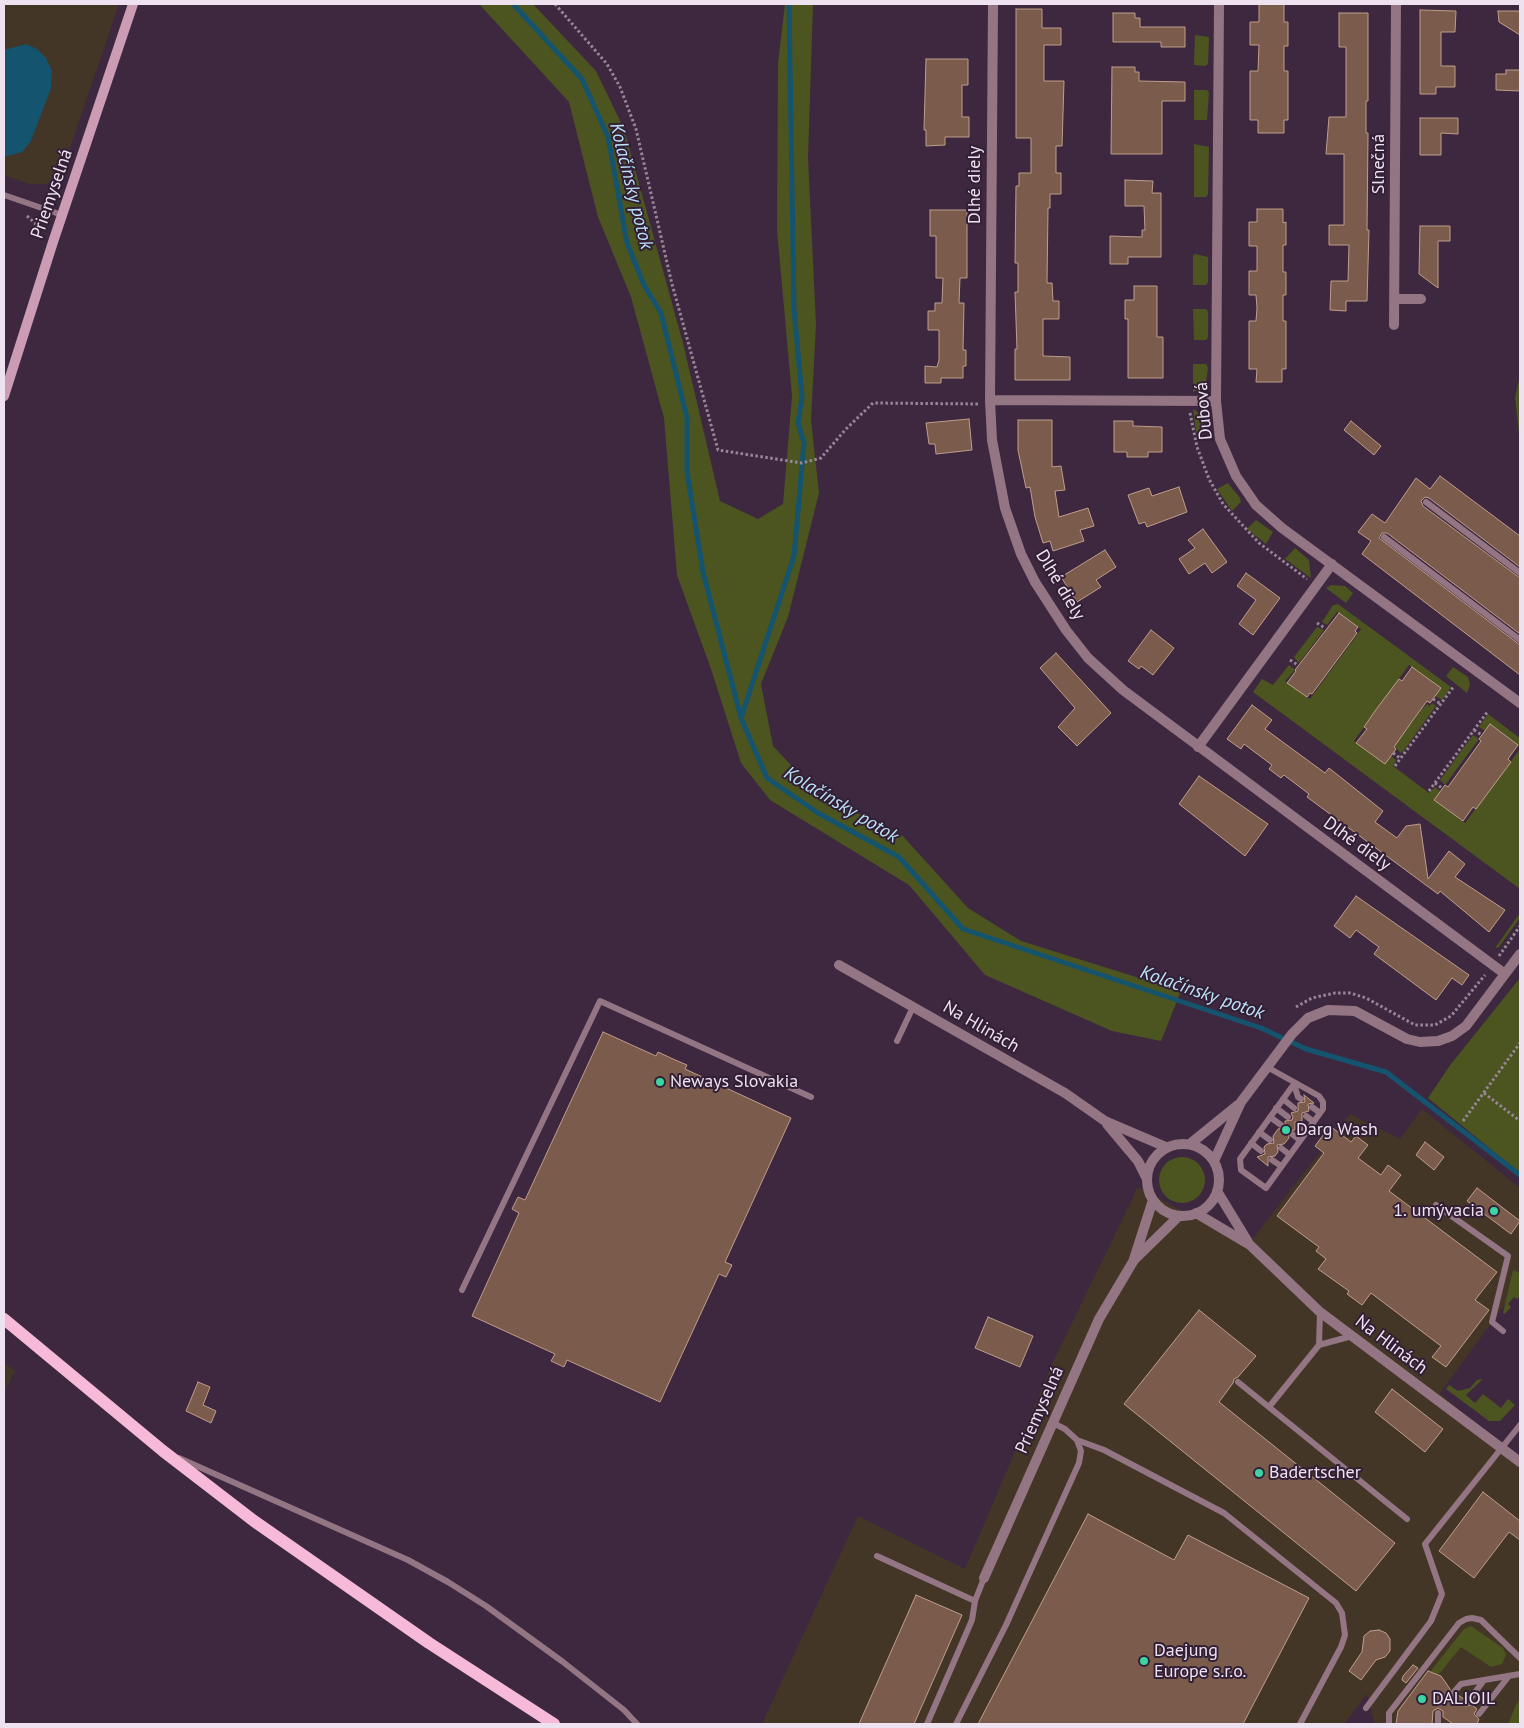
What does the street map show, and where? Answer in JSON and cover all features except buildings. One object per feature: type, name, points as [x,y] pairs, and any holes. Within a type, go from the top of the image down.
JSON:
[{"type":"main road","points":[[4,1319],[163,1451],[254,1521],[342,1583],[554,1724]]},
{"type":"street","name":"Priemyselná","points":[[4,396],[53,242],[133,4]]},
{"type":"street","name":"Dlhé diely","points":[[993,4],[990,402],[993,448],[1005,508],[1021,554],[1052,611],[1088,658],[1105,674],[1143,706],[1505,974]]},
{"type":"street","name":"Dubová","points":[[1219,4],[1216,401],[1220,439],[1236,476],[1256,505],[1282,528],[1520,703]]},
{"type":"street","name":"Slnečná","points":[[1394,325],[1396,4]]},
{"type":"street","points":[[1395,299],[1421,299]]},
{"type":"street","points":[[990,402],[1216,401]]},
{"type":"street","points":[[1198,747],[1332,564]]},
{"type":"street","points":[[1214,1161],[1241,1102],[1292,1034],[1308,1018],[1328,1010],[1343,1010],[1366,1015],[1407,1039],[1420,1042],[1438,1041],[1452,1036],[1466,1026],[1520,954]]},
{"type":"street","name":"Na Hlinách","points":[[839,965],[1065,1093],[1104,1121],[1166,1147]]},
{"type":"street","points":[[1190,1144],[1241,1102]]},
{"type":"street","name":"Na Hlinách","points":[[1104,1121],[1138,1161],[1146,1177]]},
{"type":"street","points":[[1190,1144],[1200,1147],[1214,1161],[1219,1181],[1217,1191],[1205,1208],[1196,1213],[1179,1216],[1169,1213],[1153,1200],[1148,1189],[1146,1177],[1153,1160],[1166,1147],[1190,1144]]},
{"type":"street","name":"Na Hlinách","points":[[1217,1191],[1250,1245]]},
{"type":"street","name":"Priemyselná","points":[[984,1578],[1099,1318],[1134,1260],[1153,1200]]},
{"type":"street","name":"Na Hlinách","points":[[1196,1213],[1250,1245],[1320,1312],[1520,1462]]},
{"type":"street","name":"Priemyselná","points":[[1134,1260],[1179,1216]]},
{"type":"lane","points":[[4,195],[62,215]]},
{"type":"lane","points":[[1426,502],[1520,573]]},
{"type":"lane","points":[[1384,536],[1520,640]]},
{"type":"lane","points":[[462,1290],[600,1001],[811,1097]]},
{"type":"lane","points":[[896,1041],[912,1007]]},
{"type":"lane","points":[[1267,1067],[1294,1084],[1319,1096],[1323,1102],[1323,1109],[1266,1188],[1241,1170],[1240,1159],[1294,1084]]},
{"type":"lane","points":[[1294,1084],[1301,1099]]},
{"type":"lane","points":[[1283,1099],[1294,1108]]},
{"type":"lane","points":[[1312,1107],[1320,1113]]},
{"type":"lane","points":[[1276,1108],[1288,1116]]},
{"type":"lane","points":[[1306,1116],[1314,1122]]},
{"type":"lane","points":[[1270,1117],[1281,1126]]},
{"type":"lane","points":[[1299,1125],[1307,1131]]},
{"type":"lane","points":[[1259,1132],[1270,1140]]},
{"type":"lane","points":[[1292,1134],[1300,1140]]},
{"type":"lane","points":[[1251,1144],[1261,1151]]},
{"type":"lane","points":[[1281,1148],[1290,1155]]},
{"type":"lane","points":[[1272,1160],[1281,1166]]},
{"type":"lane","points":[[1436,1205],[1508,1256],[1492,1322],[1503,1332]]},
{"type":"lane","points":[[1319,1345],[1320,1312]]},
{"type":"lane","points":[[1269,1406],[1319,1345],[1352,1336]]},
{"type":"lane","points":[[1238,1382],[1408,1519]]},
{"type":"lane","points":[[1053,1423],[1077,1440],[1104,1450],[1224,1513],[1336,1603],[1342,1613],[1344,1635],[1341,1646],[1300,1724]]},
{"type":"lane","points":[[1366,1708],[1431,1621],[1442,1594],[1425,1544],[1520,1425]]},
{"type":"lane","points":[[956,1724],[1006,1624],[1069,1488],[1081,1451],[1077,1440]]},
{"type":"lane","points":[[163,1451],[408,1560],[448,1582],[486,1606],[563,1662],[624,1710],[637,1724]]},
{"type":"lane","points":[[877,1556],[975,1601]]},
{"type":"lane","points":[[927,1724],[972,1620],[975,1601],[984,1578]]},
{"type":"lane","points":[[1389,1724],[1389,1713],[1459,1623],[1466,1619],[1481,1620],[1520,1658]]},
{"type":"lane","points":[[1454,1692],[1461,1684],[1520,1674]]},
{"type":"lane","points":[[1479,1714],[1509,1676]]},
{"type":"lane","points":[[1468,1702],[1484,1680]]},
{"type":"lane","points":[[1438,1713],[1438,1724]]},
{"type":"path","points":[[555,4],[608,64],[620,87],[633,121],[672,284],[718,450],[802,463],[821,458],[872,403],[990,402]]},
{"type":"path","points":[[20,212],[35,223],[40,237],[53,242]]},
{"type":"path","points":[[1190,409],[1197,447],[1209,479],[1223,504],[1259,543],[1310,581]]},
{"type":"path","points":[[1317,623],[1325,628]]},
{"type":"path","points":[[1290,660],[1298,665]]},
{"type":"path","points":[[1395,766],[1454,686]]},
{"type":"path","points":[[1433,699],[1441,704]]},
{"type":"path","points":[[1429,791],[1488,711]]},
{"type":"path","points":[[1474,730],[1482,735]]},
{"type":"path","points":[[1393,753],[1400,758]]},
{"type":"path","points":[[1435,783],[1442,788]]},
{"type":"path","points":[[1499,956],[1520,926]]},
{"type":"path","points":[[1296,1007],[1312,998],[1335,993],[1350,993],[1366,998],[1415,1024],[1435,1025],[1451,1016],[1485,976]]},
{"type":"path","points":[[1463,1122],[1520,1043]]},
{"type":"path","points":[[1484,1093],[1520,1121]]},
{"type":"shaded area","points":[[4,4],[119,4],[61,174],[46,184],[29,184],[4,175]]},
{"type":"shaded area","points":[[1422,1109],[1520,1188],[1520,1284],[1440,1393],[1520,1464],[1520,1724],[1375,1724],[1367,1694],[1344,1724],[762,1724],[858,1516],[965,1569],[1055,1358],[1138,1187],[1247,1246],[1350,1114],[1400,1139]]},
{"type":"shaded area","points":[[4,1363],[15,1371],[4,1392]]},
{"type":"green space","points":[[479,4],[533,4],[596,71],[624,129],[683,343],[720,501],[758,519],[783,504],[792,396],[777,230],[778,63],[785,4],[813,4],[808,158],[816,324],[811,420],[819,493],[788,617],[761,684],[773,746],[819,795],[901,834],[968,908],[1021,941],[1181,991],[1161,1041],[1112,1031],[985,975],[909,885],[770,800],[741,763],[711,669],[677,575],[664,418],[631,297],[598,217],[569,102]]},
{"type":"green space","points":[[1195,35],[1209,37],[1208,64],[1205,66],[1194,65]]},
{"type":"green space","points":[[1194,90],[1207,90],[1209,93],[1207,120],[1194,120]]},
{"type":"green space","points":[[1194,144],[1209,147],[1208,194],[1206,197],[1194,197]]},
{"type":"green space","points":[[1195,254],[1208,257],[1208,282],[1206,285],[1193,285],[1193,256]]},
{"type":"green space","points":[[1193,309],[1206,309],[1208,312],[1208,337],[1206,340],[1194,340]]},
{"type":"green space","points":[[1193,364],[1206,364],[1208,368],[1206,382],[1199,390],[1193,392]]},
{"type":"green space","points":[[1520,375],[1520,442],[1515,398]]},
{"type":"green space","points":[[1193,409],[1207,418],[1210,422],[1209,430],[1196,432]]},
{"type":"green space","points":[[1228,483],[1241,502],[1232,511],[1217,489]]},
{"type":"green space","points":[[1256,520],[1273,532],[1266,544],[1247,529]]},
{"type":"green space","points":[[1295,548],[1309,560],[1311,578],[1285,559]]},
{"type":"green space","points":[[1331,585],[1345,586],[1353,593],[1346,603],[1326,588]]},
{"type":"green space","points":[[1338,604],[1451,687],[1442,700],[1435,696],[1441,688],[1409,665],[1354,741],[1385,764],[1391,756],[1396,760],[1393,766],[1429,793],[1435,787],[1440,791],[1434,800],[1465,823],[1520,749],[1520,889],[1253,692],[1262,679],[1273,685],[1289,665],[1295,670],[1285,681],[1310,699],[1361,629],[1337,612],[1327,625],[1322,622],[1333,605]]},
{"type":"green space","points":[[1317,627],[1324,630],[1299,663],[1294,657]]},
{"type":"green space","points":[[1453,667],[1468,677],[1470,685],[1467,693],[1446,676]]},
{"type":"green space","points":[[1432,703],[1436,706],[1402,753],[1400,752],[1394,746],[1420,711],[1427,704],[1430,706]]},
{"type":"green space","points":[[1488,714],[1520,738],[1520,747],[1490,724],[1485,731],[1479,727]]},
{"type":"green space","points":[[1473,735],[1479,739],[1445,785],[1440,780]]},
{"type":"green space","points":[[1520,913],[1520,918],[1499,947],[1495,948]]},
{"type":"green space","points":[[1520,978],[1520,1173],[1428,1098],[1451,1064]]},
{"type":"green space","points":[[1177,1157],[1187,1157],[1201,1167],[1205,1180],[1201,1193],[1195,1199],[1187,1203],[1177,1203],[1163,1193],[1159,1185],[1159,1175],[1169,1161]]},
{"type":"green space","points":[[1513,1270],[1520,1273],[1520,1296],[1517,1299],[1514,1297],[1508,1304],[1511,1307],[1505,1314],[1503,1313]]},
{"type":"green space","points":[[1483,1379],[1466,1395],[1475,1403],[1483,1394],[1501,1408],[1508,1399],[1515,1405],[1500,1421],[1489,1421],[1446,1389],[1449,1385],[1458,1391],[1470,1388],[1477,1380]]},
{"type":"green space","points":[[1471,1626],[1503,1648],[1506,1655],[1502,1664],[1491,1667],[1461,1647],[1439,1674],[1430,1672],[1464,1629]]},
{"type":"green space","points":[[1520,1699],[1520,1724],[1508,1724],[1516,1705]]},
{"type":"water","points":[[26,44],[37,49],[46,58],[52,71],[51,88],[31,141],[22,152],[4,157],[4,50]]},
{"type":"waterway","name":"Kolačínsky potok","points":[[513,4],[582,79],[608,137],[627,243],[644,285],[661,313],[687,418],[687,472],[703,572],[741,718],[767,778],[818,813],[899,857],[963,929],[1261,1028],[1306,1049],[1386,1072],[1520,1175]]},
{"type":"waterway","points":[[741,718],[794,556],[804,443],[798,423],[802,397],[794,309],[789,4]]},
{"type":"place","name":"Neways Slovakia","points":[[660,1082]]},
{"type":"place","name":"Darg Wash","points":[[1286,1130]]},
{"type":"place","name":"1. umývacia","points":[[1494,1211]]},
{"type":"place","name":"Badertscher","points":[[1259,1473]]},
{"type":"place","name":"Daejung Europe s.r.o.","points":[[1144,1661]]},
{"type":"place","name":"DALIOIL","points":[[1422,1699]]}]
